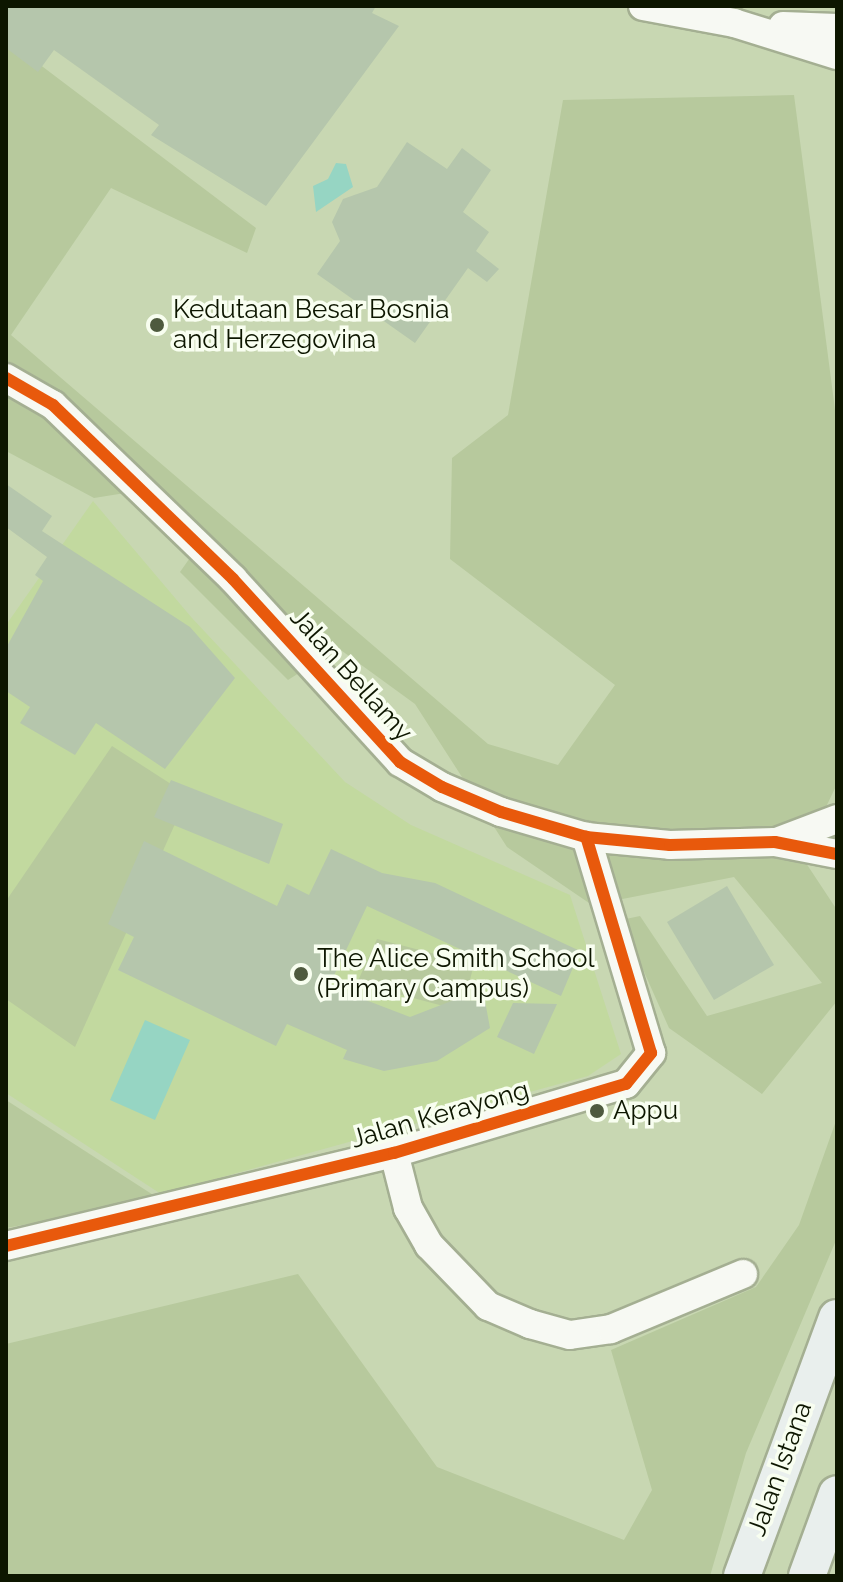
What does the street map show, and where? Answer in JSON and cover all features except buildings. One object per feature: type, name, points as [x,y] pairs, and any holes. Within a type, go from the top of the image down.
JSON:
[{"type":"main road","points":[[818,1365],[837,1305]]},
{"type":"main road","name":"Jalan Istana","points":[[742,1576],[837,1318]]},
{"type":"main road","points":[[807,1576],[837,1494]]},
{"type":"street","points":[[643,6],[734,23],[837,55]]},
{"type":"street","points":[[734,23],[831,28]]},
{"type":"street","name":"Jalan Bellamy","points":[[6,378],[53,405],[233,579],[400,762],[501,812],[586,837],[670,845],[775,842],[837,854]]},
{"type":"street","name":"Jalan Bellamy","points":[[775,842],[837,819]]},
{"type":"street","name":"Jalan Kerayong","points":[[6,1246],[394,1153],[626,1084],[651,1053],[586,837]]},
{"type":"street","points":[[394,1153],[408,1208],[429,1245],[488,1306],[530,1324],[570,1335],[611,1329],[743,1274]]},
{"type":"shaded area","points":[[6,39],[256,228],[247,253],[111,188],[11,335],[488,744],[558,765],[615,685],[450,559],[452,458],[508,415],[563,100],[794,95],[837,425],[837,784],[802,857],[837,910],[837,1001],[762,1094],[669,1028],[621,920],[640,916],[707,1016],[822,983],[734,877],[592,905],[507,847],[415,704],[338,648],[288,680],[180,572],[199,545],[144,490],[94,498],[6,451]]},
{"type":"shaded area","name":"The Alice Smith School (Primary Campus)","points":[[93,501],[192,618],[345,782],[411,825],[570,895],[621,1054],[588,1076],[161,1194],[6,1093],[6,625]]},
{"type":"shaded area","points":[[112,746],[188,795],[75,1047],[6,999],[6,901]]},
{"type":"shaded area","points":[[377,939],[474,964],[462,1011],[357,983]]},
{"type":"shaded area","points":[[6,1100],[161,1200],[6,1228]]},
{"type":"shaded area","points":[[837,1118],[837,1238],[746,1453],[710,1576],[6,1576],[6,1344],[298,1274],[437,1467],[624,1540],[652,1490],[611,1350],[756,1287],[799,1225]]},
{"type":"water","points":[[336,163],[346,164],[353,187],[316,212],[313,186],[328,179]]},
{"type":"water","points":[[145,1020],[190,1040],[155,1120],[110,1100]]},
{"type":"cycle path","points":[[6,378],[53,405],[233,579],[400,762],[442,787],[501,812],[586,837],[670,845],[775,842],[837,854]]},
{"type":"cycle path","points":[[6,1246],[394,1153],[626,1084],[651,1053],[586,837]]},
{"type":"place","name":"Kedutaan Besar Bosnia and Herzegovina","points":[[157,325]]},
{"type":"place","name":"The Alice Smith School (Primary Campus)","points":[[301,974]]},
{"type":"place","name":"Appu","points":[[597,1111]]}]
